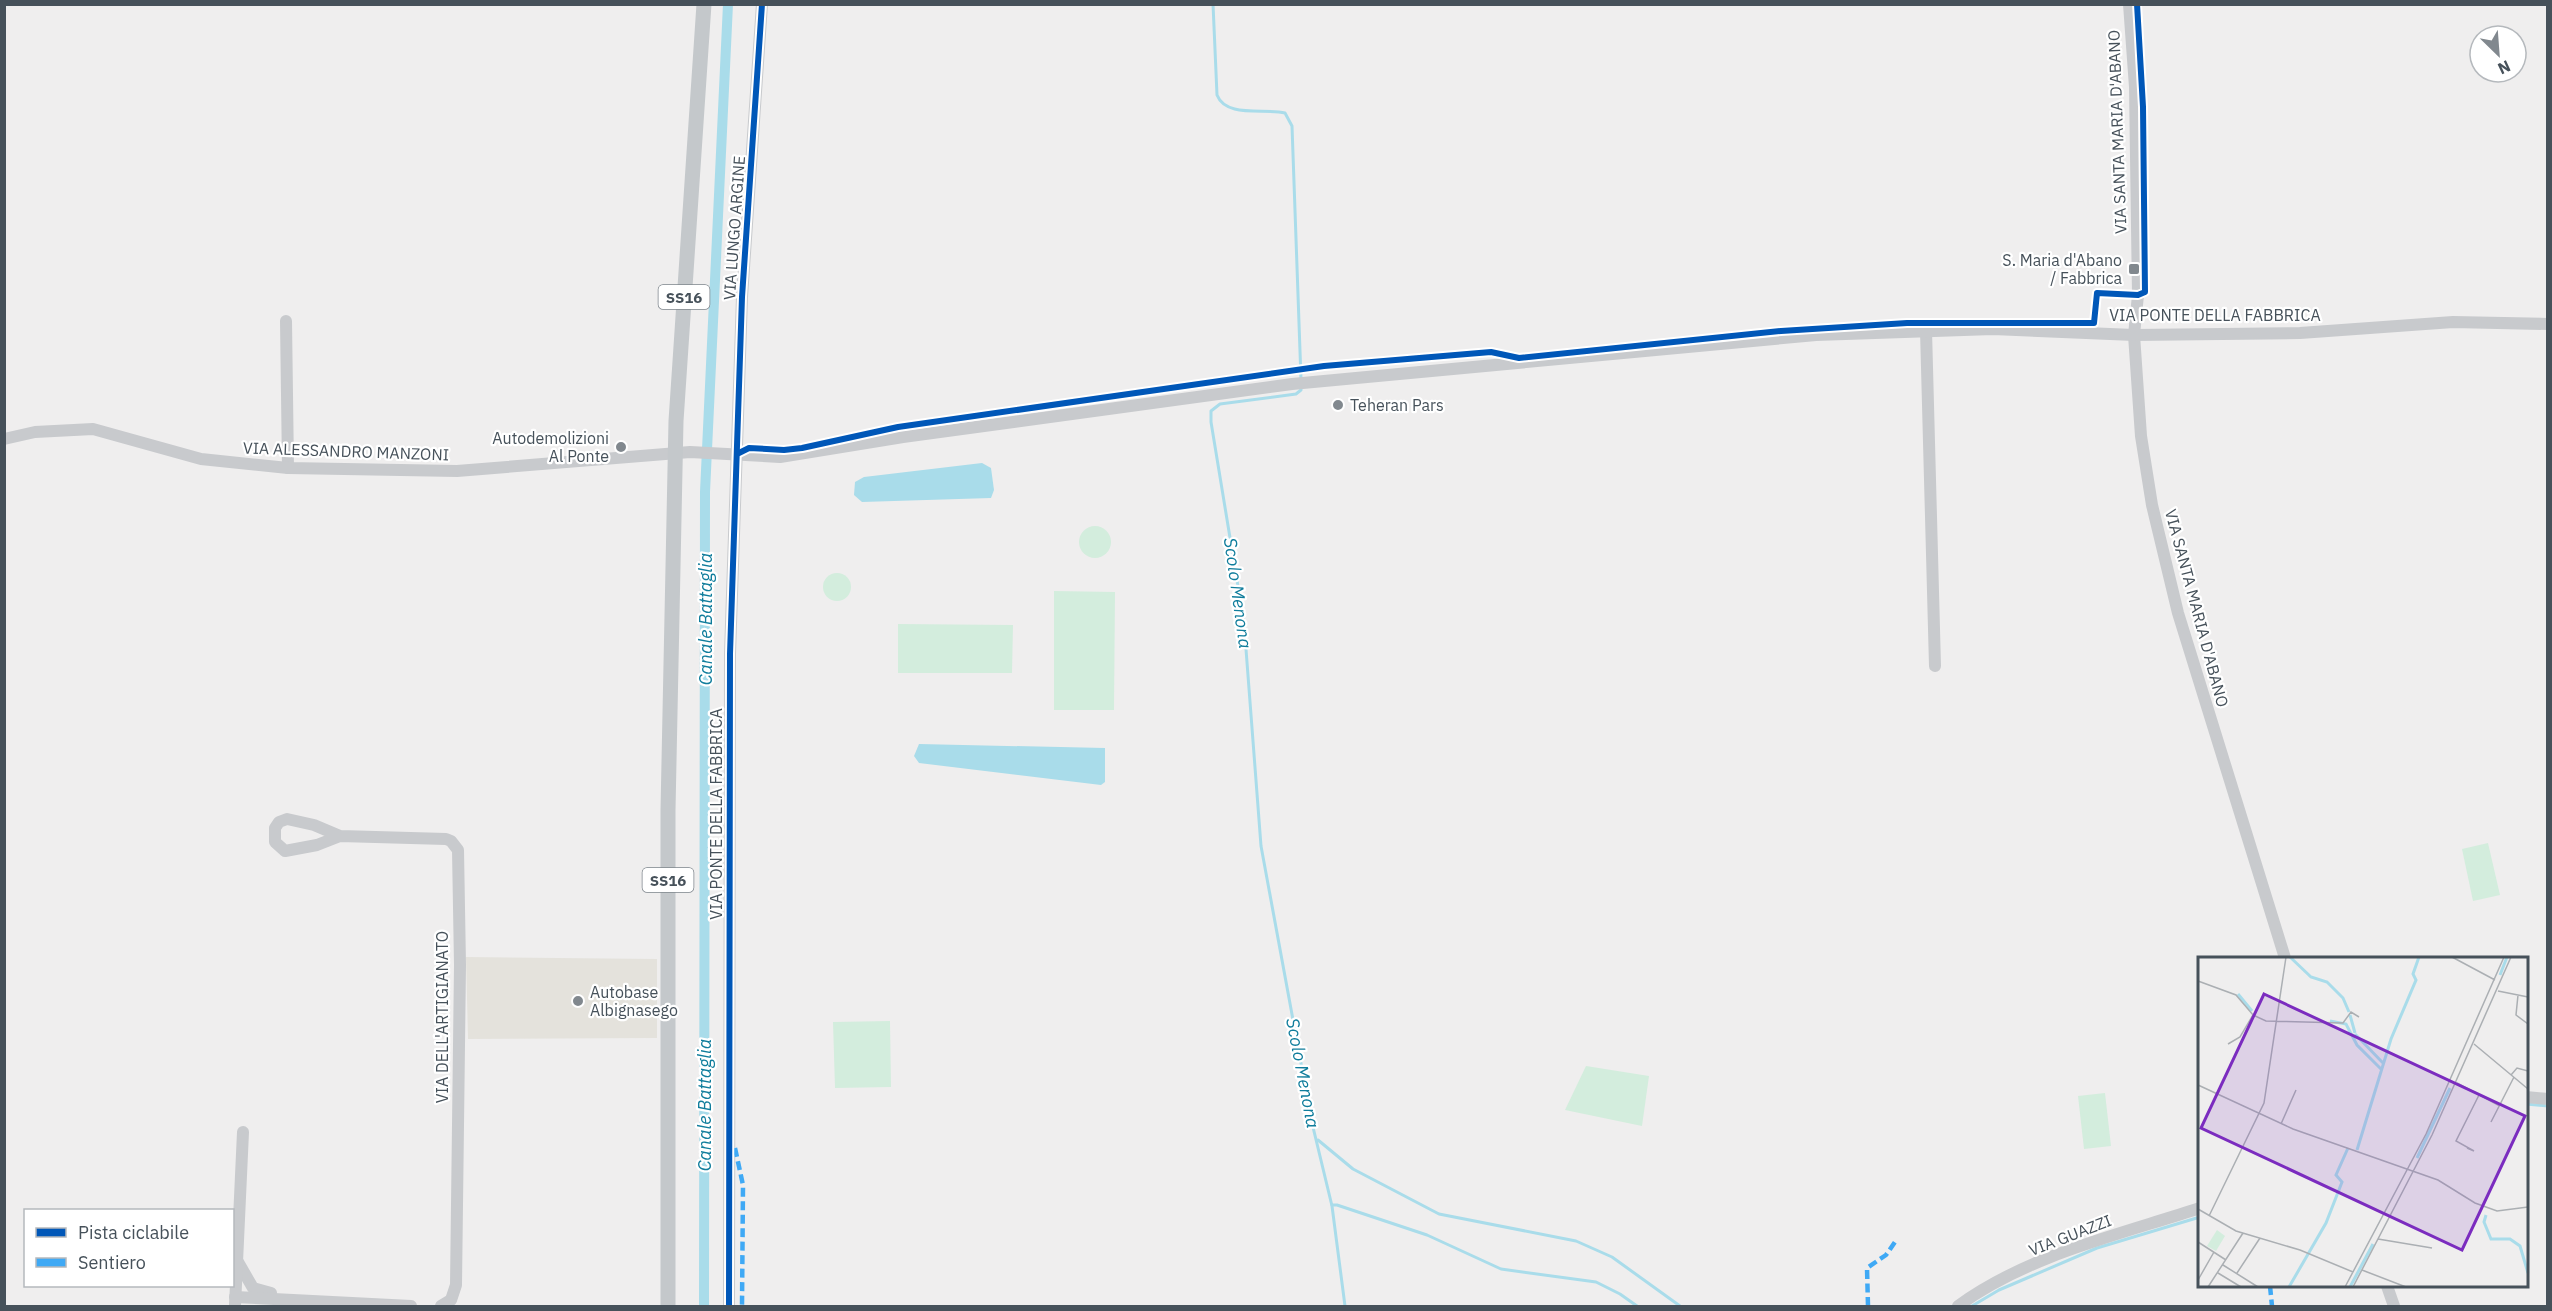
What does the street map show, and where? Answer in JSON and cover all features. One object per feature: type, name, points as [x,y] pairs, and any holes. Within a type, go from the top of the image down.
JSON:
[{"type":"main road","name":"SS16","points":[[668,1306],[668,810],[693,141],[704,4]]},
{"type":"street","name":"VIA LUNGO ARGINE","points":[[736,453],[742,297],[762,4]]},
{"type":"street","name":"VIA SANTA MARIA D'ABANO","points":[[2129,4],[2135,99],[2138,295],[2134,335],[2141,436],[2156,523],[2171,587],[2285,957]]},
{"type":"street","points":[[286,321],[288,468]]},
{"type":"street","name":"VIA PONTE DELLA FABBRICA","points":[[683,453],[736,453],[780,457],[802,455],[882,440],[1303,383],[1499,367],[1816,335],[1926,330],[2043,330],[2134,335],[2300,333],[2453,322],[2547,324]]},
{"type":"street","points":[[1926,330],[1935,666]]},
{"type":"street","name":"VIA ALESSANDRO MANZONI","points":[[4,439],[35,432],[93,429],[201,459],[288,468],[457,471],[683,453]]},
{"type":"street","name":"VIA PONTE DELLA FABBRICA","points":[[729,1306],[728,798],[736,453]]},
{"type":"street","points":[[287,819],[314,825],[340,836],[317,845],[285,851],[275,842],[279,822],[287,819]]},
{"type":"street","name":"VIA DELL'ARTIGIANATO","points":[[340,836],[446,839],[458,850],[460,966],[456,1285],[451,1300],[446,1306]]},
{"type":"street","points":[[2528,1097],[2547,1099]]},
{"type":"street","points":[[243,1132],[235,1302],[289,1300],[411,1306]]},
{"type":"street","name":"VIA GUAZZI","points":[[1958,1306],[1997,1283],[2076,1248],[2198,1208]]},
{"type":"street","points":[[237,1259],[253,1288],[289,1300]]},
{"type":"street","points":[[2387,1287],[2394,1306]]},
{"type":"shaded area","points":[[466,957],[657,959],[657,1038],[468,1039]]},
{"type":"green space","points":[[1095,526],[1107,530],[1111,542],[1107,554],[1095,558],[1083,554],[1079,542],[1083,530]]},
{"type":"green space","points":[[837,573],[847,577],[851,587],[847,597],[837,601],[827,597],[823,587],[827,577]]},
{"type":"green space","points":[[1054,591],[1115,592],[1114,710],[1054,710]]},
{"type":"green space","points":[[898,624],[1013,625],[1012,673],[898,673]]},
{"type":"green space","points":[[2488,843],[2500,895],[2473,901],[2462,849]]},
{"type":"green space","points":[[890,1021],[891,1087],[835,1088],[833,1022]]},
{"type":"green space","points":[[1586,1066],[1649,1076],[1642,1126],[1565,1110]]},
{"type":"green space","points":[[2105,1093],[2111,1146],[2084,1149],[2078,1096]]},
{"type":"water","points":[[982,463],[991,468],[994,490],[991,498],[862,502],[854,495],[855,482],[864,477]]},
{"type":"water","points":[[919,744],[1105,748],[1105,782],[1101,785],[919,763],[914,756]]},
{"type":"waterway","name":"Canale Battaglia","points":[[704,1306],[705,492],[728,4]]},
{"type":"waterway","name":"Scolo Menona","points":[[1213,4],[1217,95],[1228,107],[1247,111],[1285,113],[1292,126],[1301,379]]},
{"type":"waterway","name":"Scolo Menona","points":[[1301,386],[1301,390],[1296,394],[1220,404],[1211,411],[1211,422],[1244,623],[1261,846],[1312,1123],[1332,1206],[1345,1306]]},
{"type":"waterway","points":[[2528,1104],[2548,1106]]},
{"type":"waterway","points":[[1318,1140],[1353,1169],[1439,1214],[1576,1241],[1612,1257],[1680,1306]]},
{"type":"waterway","points":[[1332,1205],[1427,1235],[1501,1269],[1596,1282],[1637,1306]]},
{"type":"waterway","points":[[1972,1306],[1999,1290],[2097,1248],[2198,1218]]},
{"type":"marked path","points":[[735,1148],[743,1185],[742,1306]]},
{"type":"marked path","points":[[1868,1306],[1867,1268],[1886,1255],[1895,1242]]},
{"type":"marked path","points":[[2270,1287],[2272,1306]]},
{"type":"cycle path","points":[[729,1306],[730,654],[742,297],[762,4]]},
{"type":"cycle path","points":[[739,453],[749,448],[784,450],[802,448],[898,427],[1324,366],[1491,352],[1519,358],[1781,331],[1907,323],[2094,323],[2097,293],[2138,295],[2145,292],[2143,107],[2137,4]]},
{"type":"place","name":"S. Maria d'Abano / Fabbrica","points":[[2134,269]]},
{"type":"place","name":"Teheran Pars","points":[[1338,405]]},
{"type":"place","name":"Autodemolizioni Al Ponte","points":[[621,447]]},
{"type":"place","name":"Autobase Albignasego","points":[[578,1001]]}]
